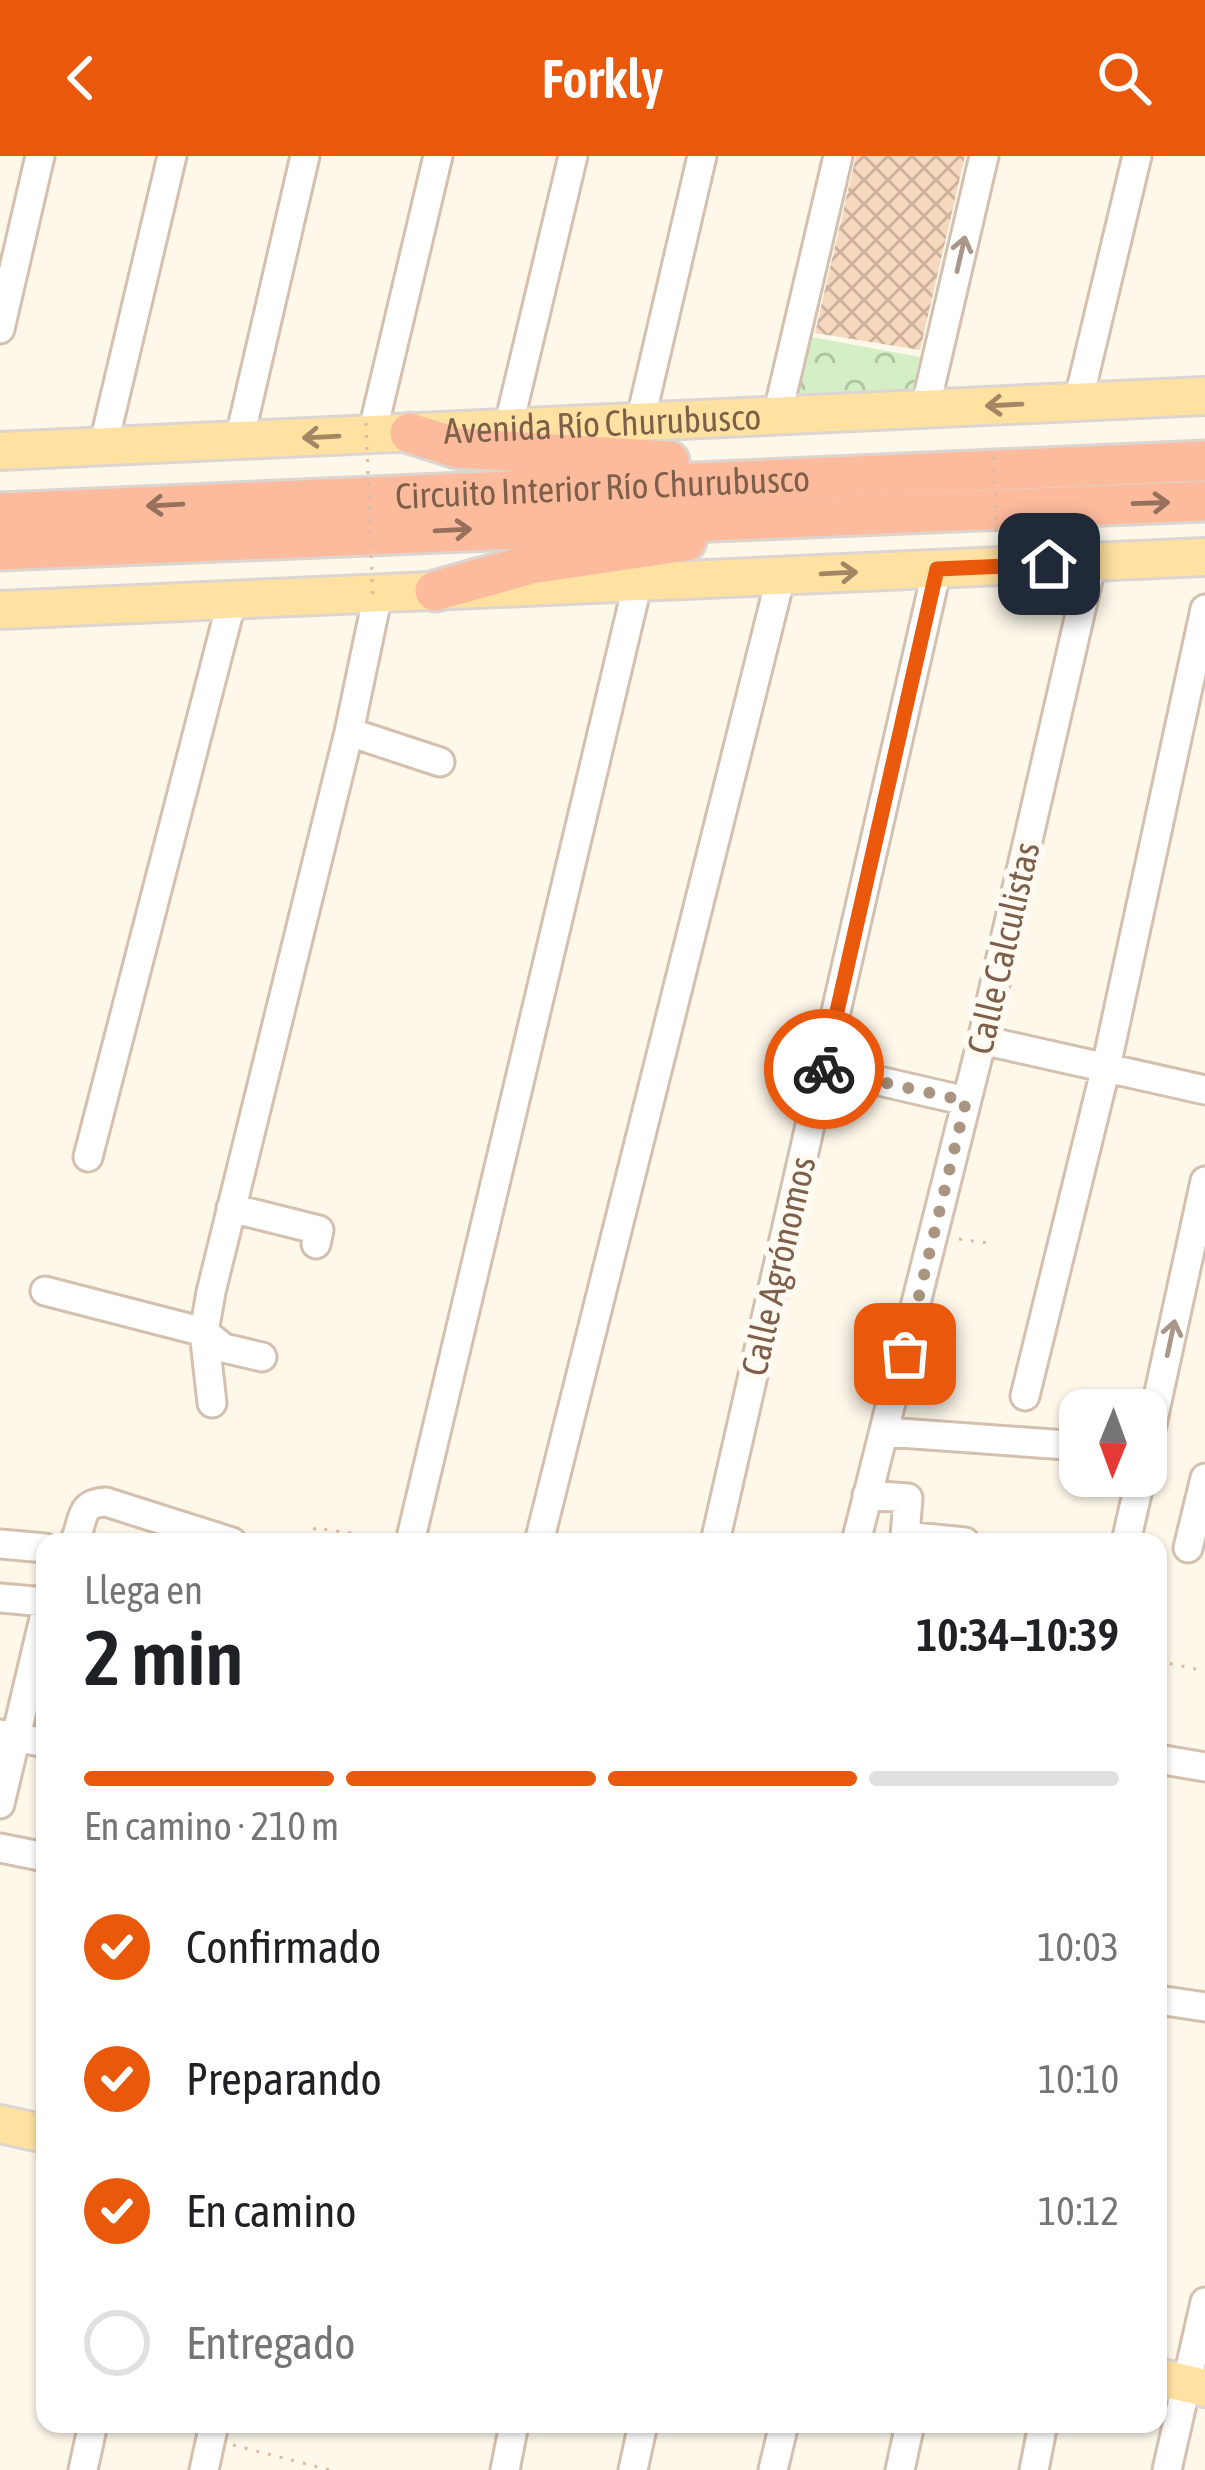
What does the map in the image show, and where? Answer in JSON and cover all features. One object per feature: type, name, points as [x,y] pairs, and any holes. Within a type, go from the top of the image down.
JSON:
[{"type":"highway","points":[[383,430],[458,448],[688,463],[742,498],[683,542],[531,563],[435,591]]},
{"type":"highway","name":"Circuito Interior Río Churubusco","points":[[0,550],[1205,461]]},
{"type":"highway","name":"Circuito Interior Río Churubusco","points":[[0,513],[742,498],[1205,501]]},
{"type":"main road","name":"Avenida Río Churubusco","points":[[0,452],[383,430],[1205,396]]},
{"type":"main road","points":[[0,610],[375,598],[435,591],[1205,557]]},
{"type":"main road","points":[[0,2124],[36,2132]]},
{"type":"street","points":[[0,329],[40,156]]},
{"type":"street","points":[[103,447],[172,156]]},
{"type":"street","points":[[239,441],[305,156]]},
{"type":"street","points":[[383,430],[438,156]]},
{"type":"street","points":[[508,428],[573,156]]},
{"type":"street","points":[[640,422],[702,156]]},
{"type":"street","points":[[777,416],[838,156]]},
{"type":"street","points":[[925,409],[984,156]]},
{"type":"street","points":[[1078,402],[1136,156]]},
{"type":"street","name":"Calle Calculistas","points":[[858,1533],[982,1040],[1092,562]]},
{"type":"street","name":"Calle Agrónomos","points":[[717,1533],[937,569]]},
{"type":"street","points":[[541,1533],[781,576]]},
{"type":"street","points":[[412,1533],[638,582]]},
{"type":"street","points":[[212,1402],[204,1332],[349,732],[375,598]]},
{"type":"street","points":[[88,1157],[232,600]]},
{"type":"street","points":[[1025,1396],[1106,1067],[1205,609]]},
{"type":"street","points":[[349,732],[440,762]]},
{"type":"street","points":[[982,1040],[1205,1090]]},
{"type":"street","points":[[823,1068],[966,1101]]},
{"type":"street","points":[[1162,1389],[1196,1261],[1205,1181]]},
{"type":"street","points":[[231,1208],[319,1230],[316,1244]]},
{"type":"street","points":[[45,1291],[204,1332],[224,1348],[262,1357]]},
{"type":"street","points":[[886,1432],[1059,1445]]},
{"type":"street","points":[[1188,1548],[1205,1478]]},
{"type":"street","points":[[867,1495],[908,1498],[905,1533]]},
{"type":"street","points":[[1128,1533],[1136,1497]]},
{"type":"street","points":[[76,1533],[82,1511],[93,1502],[204,1533]]},
{"type":"street","points":[[0,1544],[36,1546]]},
{"type":"street","points":[[0,1598],[36,1601]]},
{"type":"street","points":[[0,1804],[7,1735],[36,1643]]},
{"type":"street","points":[[1167,1761],[1205,1767]]},
{"type":"street","points":[[0,1848],[36,1855]]},
{"type":"street","points":[[1167,2001],[1205,2007]]},
{"type":"street","points":[[1167,2470],[1205,2302]]},
{"type":"street","points":[[83,2470],[91,2433]]},
{"type":"street","points":[[204,2470],[212,2433]]},
{"type":"street","points":[[505,2470],[512,2433]]},
{"type":"street","points":[[633,2470],[641,2433]]},
{"type":"street","points":[[773,2470],[782,2433]]},
{"type":"street","points":[[900,2470],[908,2433]]},
{"type":"street","points":[[1034,2470],[1041,2433]]},
{"type":"path","points":[[375,598],[383,430]]},
{"type":"path","points":[[994,457],[996,534]]},
{"type":"path","points":[[933,1236],[995,1244]]},
{"type":"path","points":[[314,1533],[315,1528],[351,1533]]},
{"type":"path","points":[[1167,1663],[1205,1671]]},
{"type":"path","points":[[218,2433],[330,2470]]},
{"type":"green space","points":[[812,337],[920,357],[911,396],[793,401]]},
{"type":"building","points":[[856,156],[965,156],[920,350],[815,333]]},
{"type":"way so far","points":[[824,1069],[966,1101],[905,1354]]},
{"type":"route","points":[[824,1069],[937,569],[1049,564]]}]
